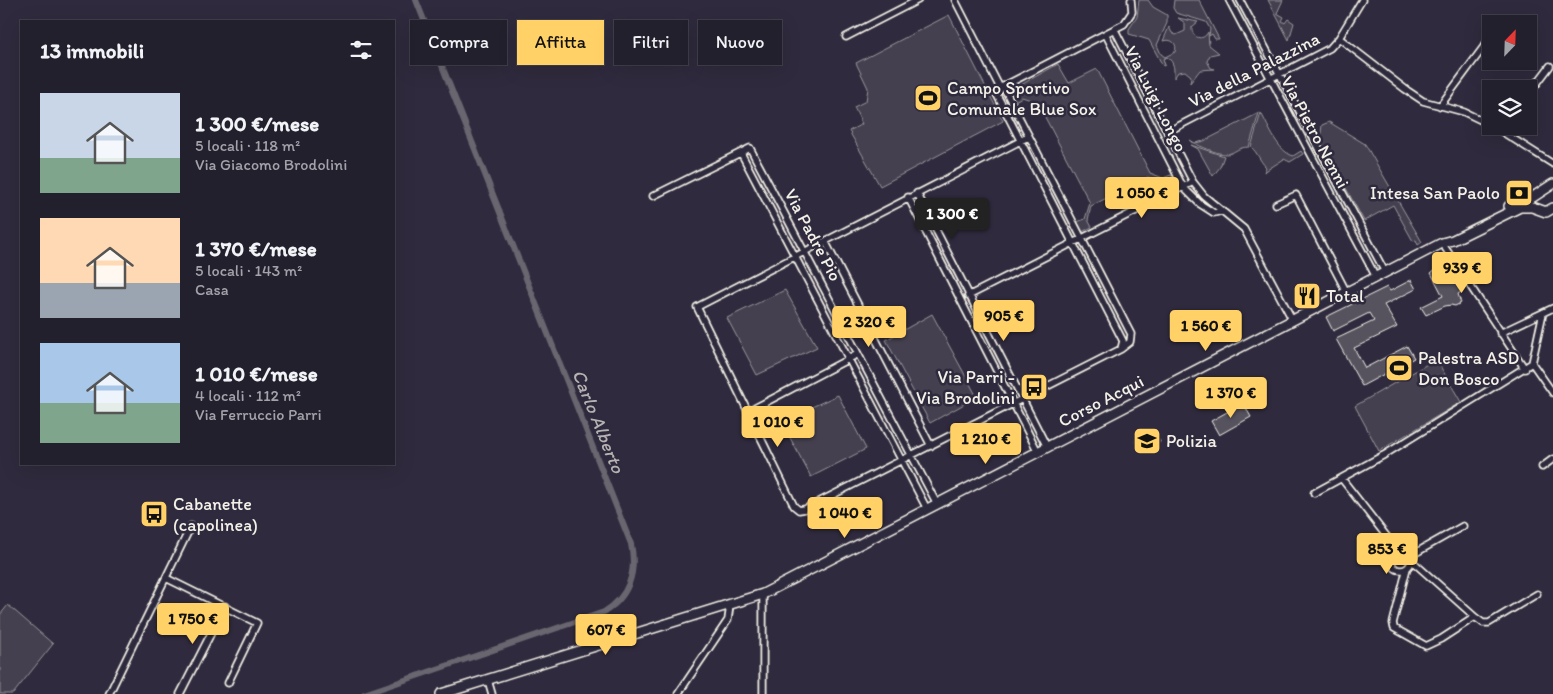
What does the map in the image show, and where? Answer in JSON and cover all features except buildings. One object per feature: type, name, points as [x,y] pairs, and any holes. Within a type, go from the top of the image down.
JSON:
[{"type":"street","points":[[846,37],[918,0]]},
{"type":"street","points":[[955,0],[1028,137],[1131,335],[1129,343],[1121,349],[1012,403],[932,446],[805,509],[799,510],[794,506],[697,307],[1028,137]]},
{"type":"street","points":[[1121,349],[1123,341],[997,97],[1001,88],[1116,30],[1130,17],[1131,0]]},
{"type":"street","name":"Via Pietro Nenni","points":[[1229,0],[1376,277]]},
{"type":"street","name":"Via Pietro Nenni","points":[[1240,0],[1385,272]]},
{"type":"street","name":"Via della Palazzina","points":[[1167,132],[1326,51],[1339,38],[1362,0]]},
{"type":"street","name":"Via Luigi Longo","points":[[1116,30],[1193,182],[1204,196],[1246,232],[1293,321]]},
{"type":"street","name":"Via Luigi Longo","points":[[1106,35],[1184,186],[1208,210],[1214,213],[1222,211]]},
{"type":"street","points":[[1339,38],[1405,90],[1423,101],[1464,112],[1482,121]]},
{"type":"street","points":[[1440,106],[1482,49]]},
{"type":"street","points":[[1537,83],[1550,66]]},
{"type":"street","points":[[1513,135],[1553,164]]},
{"type":"street","name":"Via Padre Pio","points":[[927,510],[741,153],[750,148],[937,504]]},
{"type":"street","points":[[653,196],[741,153]]},
{"type":"street","points":[[968,296],[1193,182]]},
{"type":"street","points":[[1551,211],[1538,208],[1535,202],[1553,184]]},
{"type":"street","points":[[917,193],[968,296],[1047,447]]},
{"type":"street","points":[[1525,369],[1442,243],[1451,236],[1517,202],[1545,193]]},
{"type":"street","points":[[1276,204],[1296,195],[1348,292]]},
{"type":"street","points":[[908,197],[1038,452]]},
{"type":"street","name":"Corso Acqui","points":[[441,694],[763,594],[1442,243],[1454,240],[1520,207],[1538,208]]},
{"type":"street","points":[[825,241],[932,446]]},
{"type":"street","points":[[1500,333],[1553,308]]},
{"type":"street","points":[[1314,493],[1384,456],[1525,369],[1532,363],[1543,313]]},
{"type":"street","points":[[749,411],[858,354]]},
{"type":"street","points":[[1532,363],[1553,391]]},
{"type":"street","points":[[1542,467],[1553,459]]},
{"type":"street","points":[[1342,479],[1398,551]]},
{"type":"street","points":[[109,694],[191,526]]},
{"type":"street","points":[[1463,526],[1410,558],[1393,623],[1394,628],[1426,646],[1441,639],[1475,617]]},
{"type":"street","points":[[1407,568],[1398,570],[1391,564],[1393,554],[1398,551],[1405,551],[1410,558],[1483,623],[1489,623],[1537,594]]},
{"type":"street","points":[[166,578],[257,623],[228,683]]},
{"type":"street","points":[[763,594],[763,694]]},
{"type":"street","points":[[678,694],[728,620],[730,605]]},
{"type":"street","points":[[180,694],[224,606]]},
{"type":"street","points":[[488,680],[492,694]]},
{"type":"shaded area","points":[[1139,0],[1148,0],[1153,7],[1167,15],[1167,23],[1157,45],[1161,54],[1165,57],[1175,52],[1176,46],[1174,42],[1169,40],[1163,41],[1169,27],[1172,33],[1176,35],[1185,31],[1185,23],[1178,18],[1198,22],[1192,27],[1193,34],[1200,38],[1208,32],[1209,45],[1219,53],[1210,55],[1207,61],[1211,68],[1215,69],[1200,70],[1190,83],[1191,76],[1185,71],[1178,72],[1174,78],[1174,66],[1170,59],[1167,57],[1163,59],[1165,65],[1163,66],[1149,40],[1129,34],[1129,29],[1137,17]]},
{"type":"shaded area","points":[[1174,0],[1199,0],[1219,39],[1215,39],[1212,34],[1209,36],[1210,29],[1206,22],[1176,13],[1173,8]]},
{"type":"shaded area","points":[[1268,0],[1283,0],[1277,13],[1284,17],[1282,21],[1285,23],[1288,19],[1294,23],[1289,40]]},
{"type":"shaded area","name":"Campo Sportivo Comunale Blue Sox","points":[[949,15],[1003,121],[880,186],[849,131],[862,124],[854,107],[866,101],[868,88],[856,63]]},
{"type":"shaded area","points":[[1058,64],[1069,83],[1097,69],[1150,173],[1163,178],[1171,175],[1176,184],[1166,189],[1162,182],[1148,177],[1091,206],[1088,220],[1092,227],[1082,232],[1077,222],[1085,219],[1090,203],[1037,102],[1022,97],[1015,101],[1010,91]]},
{"type":"shaded area","points":[[1259,113],[1249,147],[1241,148],[1229,154],[1222,154],[1204,148],[1191,142],[1190,140],[1195,143],[1204,141]]},
{"type":"shaded area","points":[[1261,113],[1274,138],[1287,153],[1293,156],[1301,151],[1303,154],[1290,162],[1284,159],[1264,172],[1266,167],[1251,147]]},
{"type":"shaded area","points":[[1329,122],[1365,144],[1422,242],[1418,245],[1416,240],[1413,241],[1393,205],[1364,221],[1320,141],[1322,125]]},
{"type":"shaded area","points":[[1191,145],[1224,156],[1220,167],[1213,176],[1198,149]]},
{"type":"shaded area","points":[[785,290],[817,347],[757,375],[727,318]]},
{"type":"shaded area","points":[[932,314],[977,397],[930,423],[886,340]]},
{"type":"shaded area","points":[[1436,359],[1461,402],[1379,451],[1355,406]]},
{"type":"shaded area","points":[[838,395],[866,449],[811,477],[781,421]]},
{"type":"shaded area","points":[[8,605],[53,644],[13,694],[0,694],[0,615]]},
{"type":"waterway","name":"Carlo Alberto","points":[[364,694],[604,612],[613,606],[625,591],[632,574],[633,564],[631,544],[416,0]]},
{"type":"place","name":"Campo Sportivo Comunale Blue Sox","points":[[928,98]]},
{"type":"place","name":"Intesa San Paolo","points":[[1519,193]]},
{"type":"place","name":"Total","points":[[1307,296]]},
{"type":"place","name":"Palestra ASD Don Bosco","points":[[1399,368]]},
{"type":"place","name":"Via Parri - Via Brodolini","points":[[1034,387]]},
{"type":"place","name":"Polizia","points":[[1147,441]]},
{"type":"place","name":"Cabanette (capolinea)","points":[[154,514]]}]
